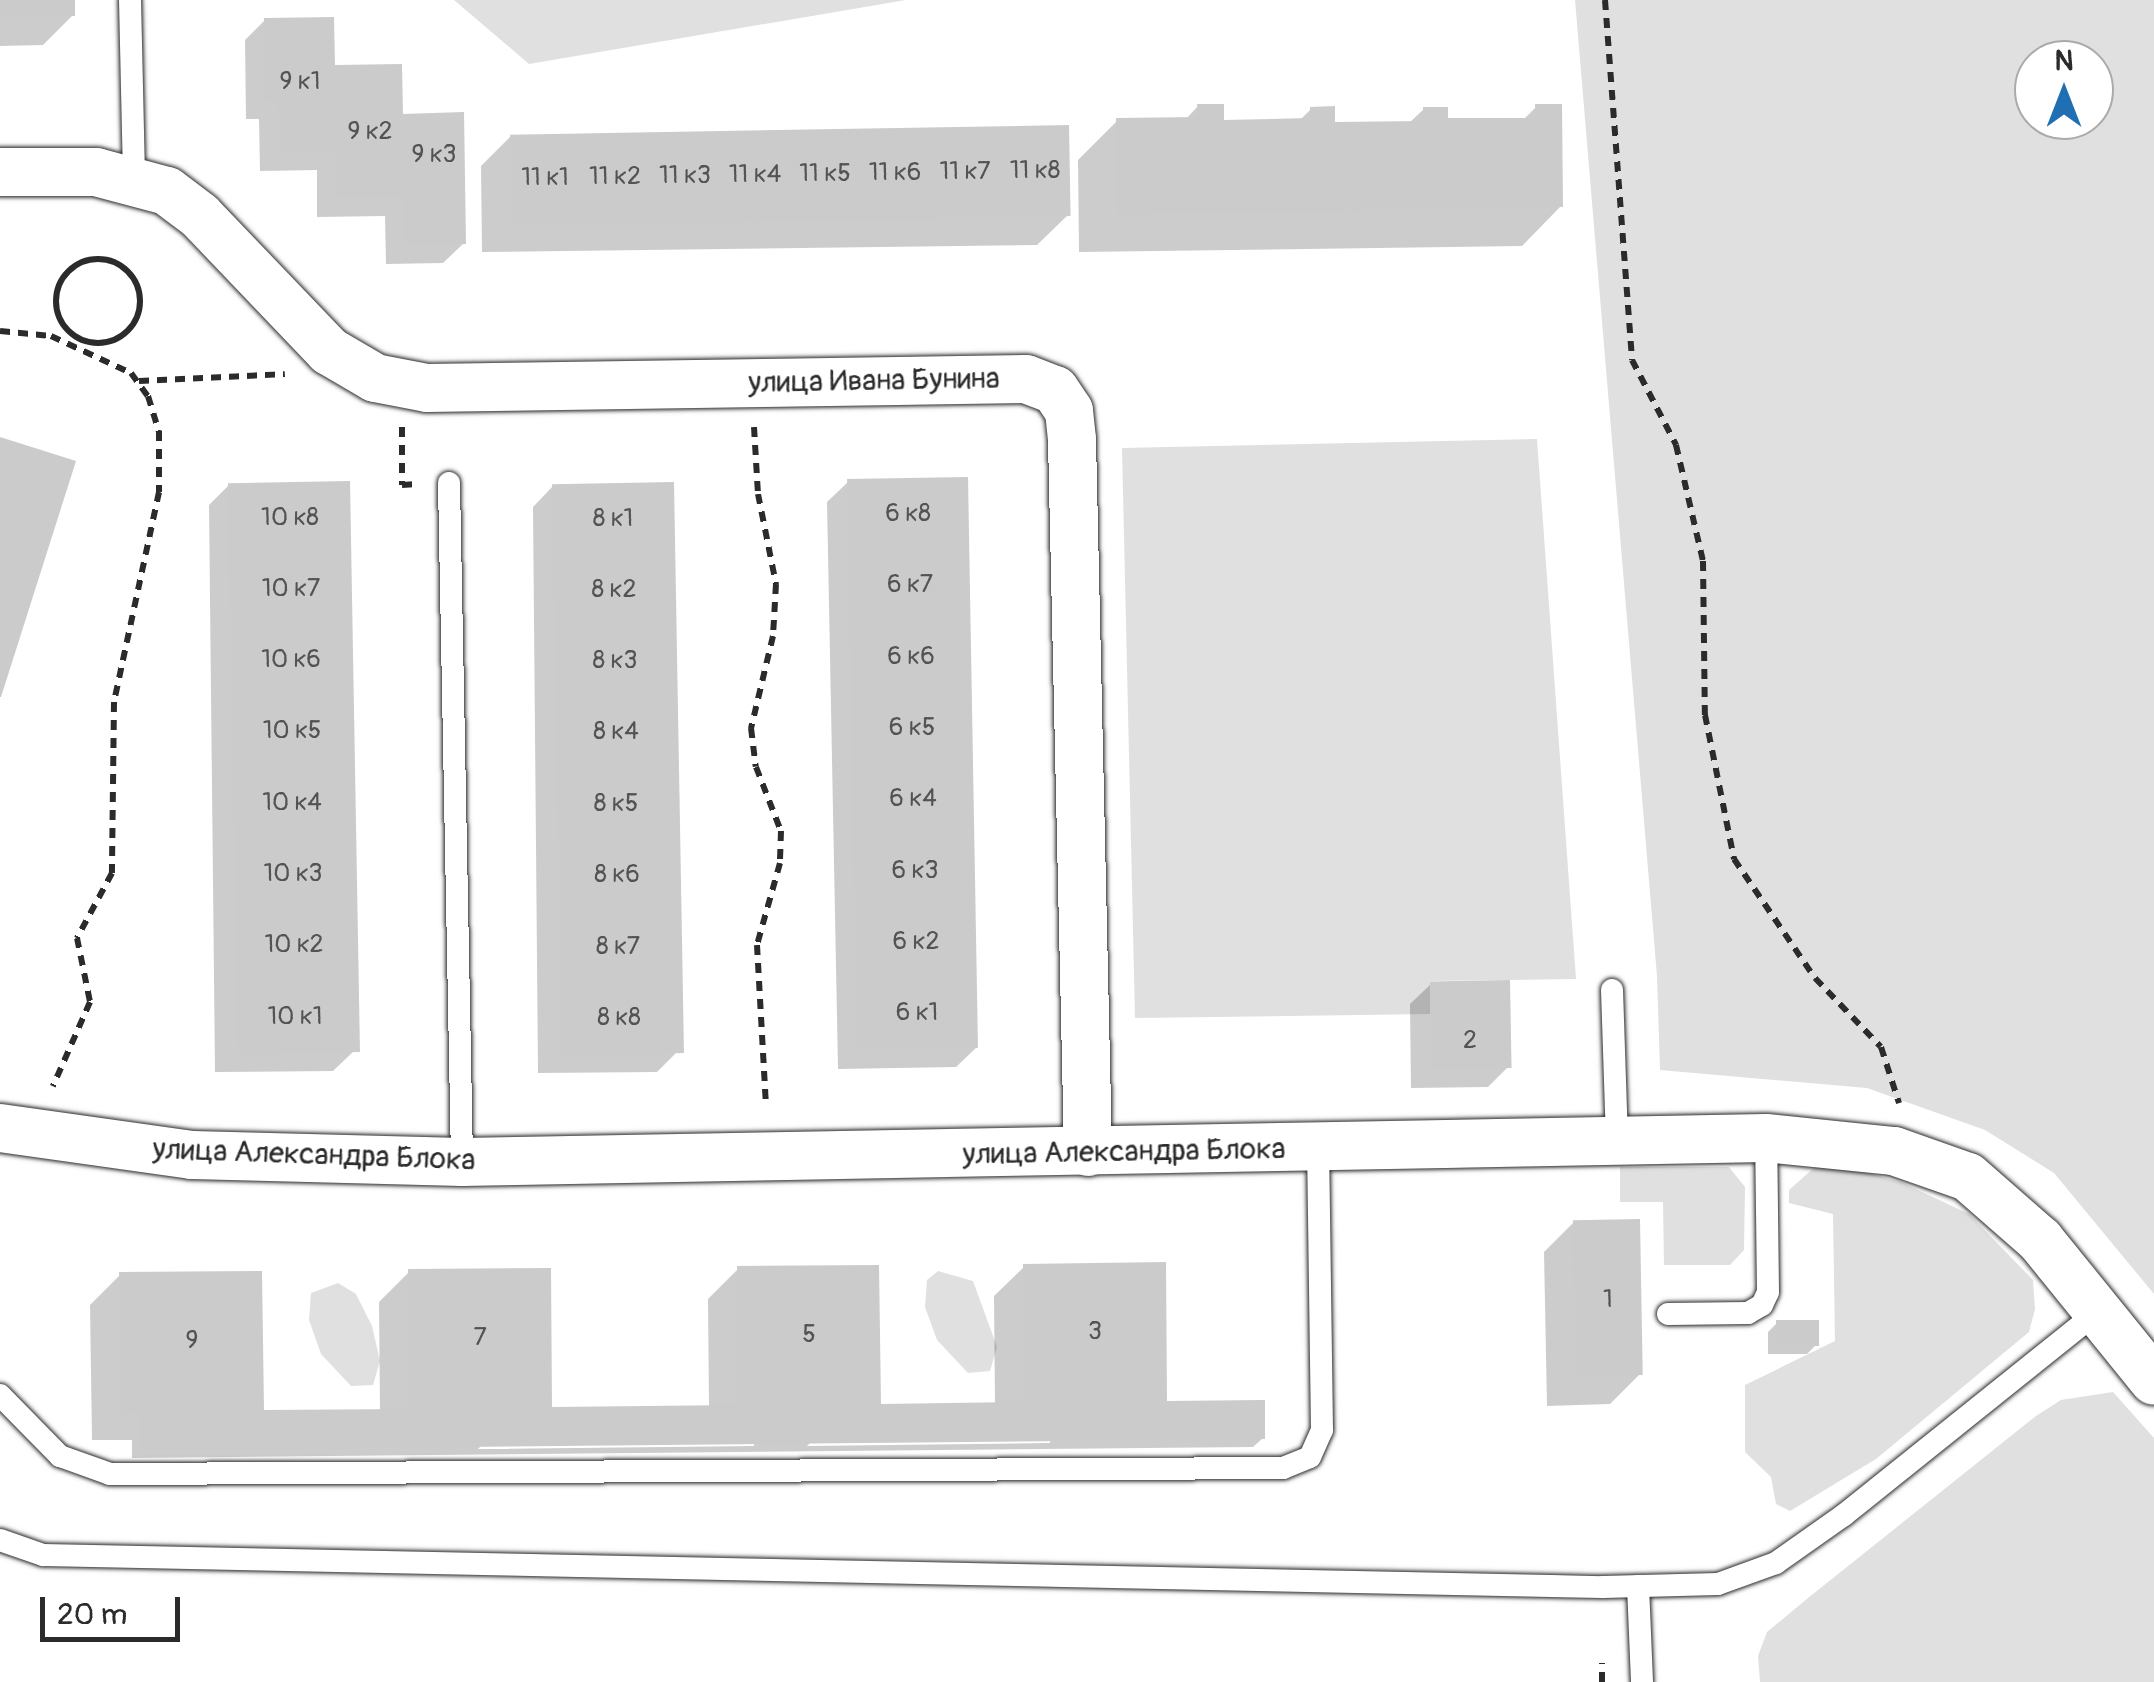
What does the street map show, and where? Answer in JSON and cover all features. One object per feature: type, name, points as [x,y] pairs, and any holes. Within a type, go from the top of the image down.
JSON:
[{"type":"street","name":"улица Ивана Бунина","points":[[0,172],[96,172],[167,191],[200,216],[326,347],[375,378],[428,388],[1026,378],[1055,390],[1069,411],[1072,440],[1088,1152]]},
{"type":"street","name":"улица Александра Блока","points":[[0,1128],[192,1155],[462,1162],[1766,1138],[1894,1151],[1968,1177],[2040,1240],[2154,1381]]},
{"type":"lane","points":[[130,0],[134,180]]},
{"type":"lane","points":[[449,483],[462,1162]]},
{"type":"lane","points":[[1612,990],[1617,1142]]},
{"type":"lane","points":[[1668,1314],[1748,1312],[1762,1305],[1768,1292],[1766,1138]]},
{"type":"lane","points":[[0,1395],[60,1456],[110,1474],[1283,1468],[1310,1456],[1322,1430],[1318,1148]]},
{"type":"lane","points":[[0,1540],[43,1555],[1638,1586],[1718,1584],[1776,1564],[2096,1312]]},
{"type":"lane","points":[[1638,1586],[1642,1682]]},
{"type":"path","points":[[1605,0],[1632,360],[1676,445],[1703,560],[1706,715],[1734,859],[1815,978],[1881,1047],[1899,1103]]},
{"type":"path","points":[[0,332],[82,343],[121,337],[140,310],[135,279],[108,259],[76,264],[57,291],[62,323],[82,343],[137,381],[160,431],[160,492],[114,702],[112,874],[77,938],[90,1002],[53,1086]]},
{"type":"path","points":[[137,381],[263,380],[298,371],[326,347]]},
{"type":"path","points":[[402,421],[402,485],[449,483]]},
{"type":"path","points":[[754,423],[758,494],[776,584],[772,636],[751,728],[756,767],[781,831],[780,862],[757,945],[766,1105]]},
{"type":"shaded area","points":[[454,0],[906,0],[529,64]]},
{"type":"shaded area","points":[[1575,0],[2154,0],[2154,1294],[2054,1173],[1985,1130],[1867,1088],[1660,1070],[1657,976]]},
{"type":"shaded area","points":[[1537,439],[1576,979],[1430,981],[1430,1014],[1135,1018],[1122,448]]},
{"type":"shaded area","points":[[1620,1167],[1729,1167],[1745,1187],[1744,1250],[1730,1265],[1664,1265],[1663,1202],[1620,1202]]},
{"type":"shaded area","points":[[1815,1167],[1847,1167],[1903,1183],[1969,1214],[2033,1280],[2035,1309],[2029,1332],[1876,1459],[1790,1511],[1776,1504],[1771,1477],[1745,1452],[1745,1385],[1835,1341],[1833,1214],[1789,1203],[1789,1190]]},
{"type":"shaded area","points":[[938,1271],[973,1281],[997,1347],[990,1371],[968,1373],[937,1340],[925,1307],[927,1280]]},
{"type":"shaded area","points":[[338,1283],[356,1294],[372,1326],[380,1361],[373,1385],[351,1386],[321,1354],[309,1320],[311,1293]]},
{"type":"shaded area","points":[[2113,1392],[2154,1438],[2154,1682],[1760,1682],[1758,1656],[1767,1632],[1808,1598],[2036,1416],[2061,1400]]},
{"type":"building","points":[[0,0],[75,0],[75,16],[0,16]]},
{"type":"building","points":[[334,17],[335,65],[402,64],[403,114],[464,112],[466,244],[405,245],[404,197],[336,197],[336,151],[279,152],[278,100],[265,100],[264,18]]},
{"type":"building","points":[[1197,104],[1224,104],[1224,120],[1310,118],[1310,107],[1335,106],[1335,122],[1423,121],[1423,107],[1448,107],[1448,118],[1535,118],[1535,104],[1562,104],[1563,207],[1117,214],[1116,118],[1198,117]]},
{"type":"building","points":[[1069,125],[1071,216],[512,226],[510,135]]},
{"type":"building","points":[[0,437],[76,461],[1,697],[0,697]]},
{"type":"building","points":[[968,477],[978,1048],[857,1050],[847,479]]},
{"type":"building","points":[[350,481],[360,1052],[238,1054],[228,483]]},
{"type":"building","points":[[674,482],[684,1053],[562,1055],[552,484]]},
{"type":"building","points":[[1510,980],[1512,1068],[1432,1069],[1430,981]]},
{"type":"building","points":[[1640,1219],[1643,1375],[1576,1376],[1573,1220]]},
{"type":"building","points":[[1166,1262],[1167,1401],[1265,1400],[1265,1439],[140,1450],[140,1411],[121,1411],[119,1272],[262,1271],[264,1410],[410,1409],[408,1269],[551,1268],[552,1407],[738,1405],[737,1266],[879,1265],[881,1404],[1025,1402],[1023,1264]]},
{"type":"building","points":[[1776,1320],[1819,1320],[1819,1346],[1776,1346]]}]
